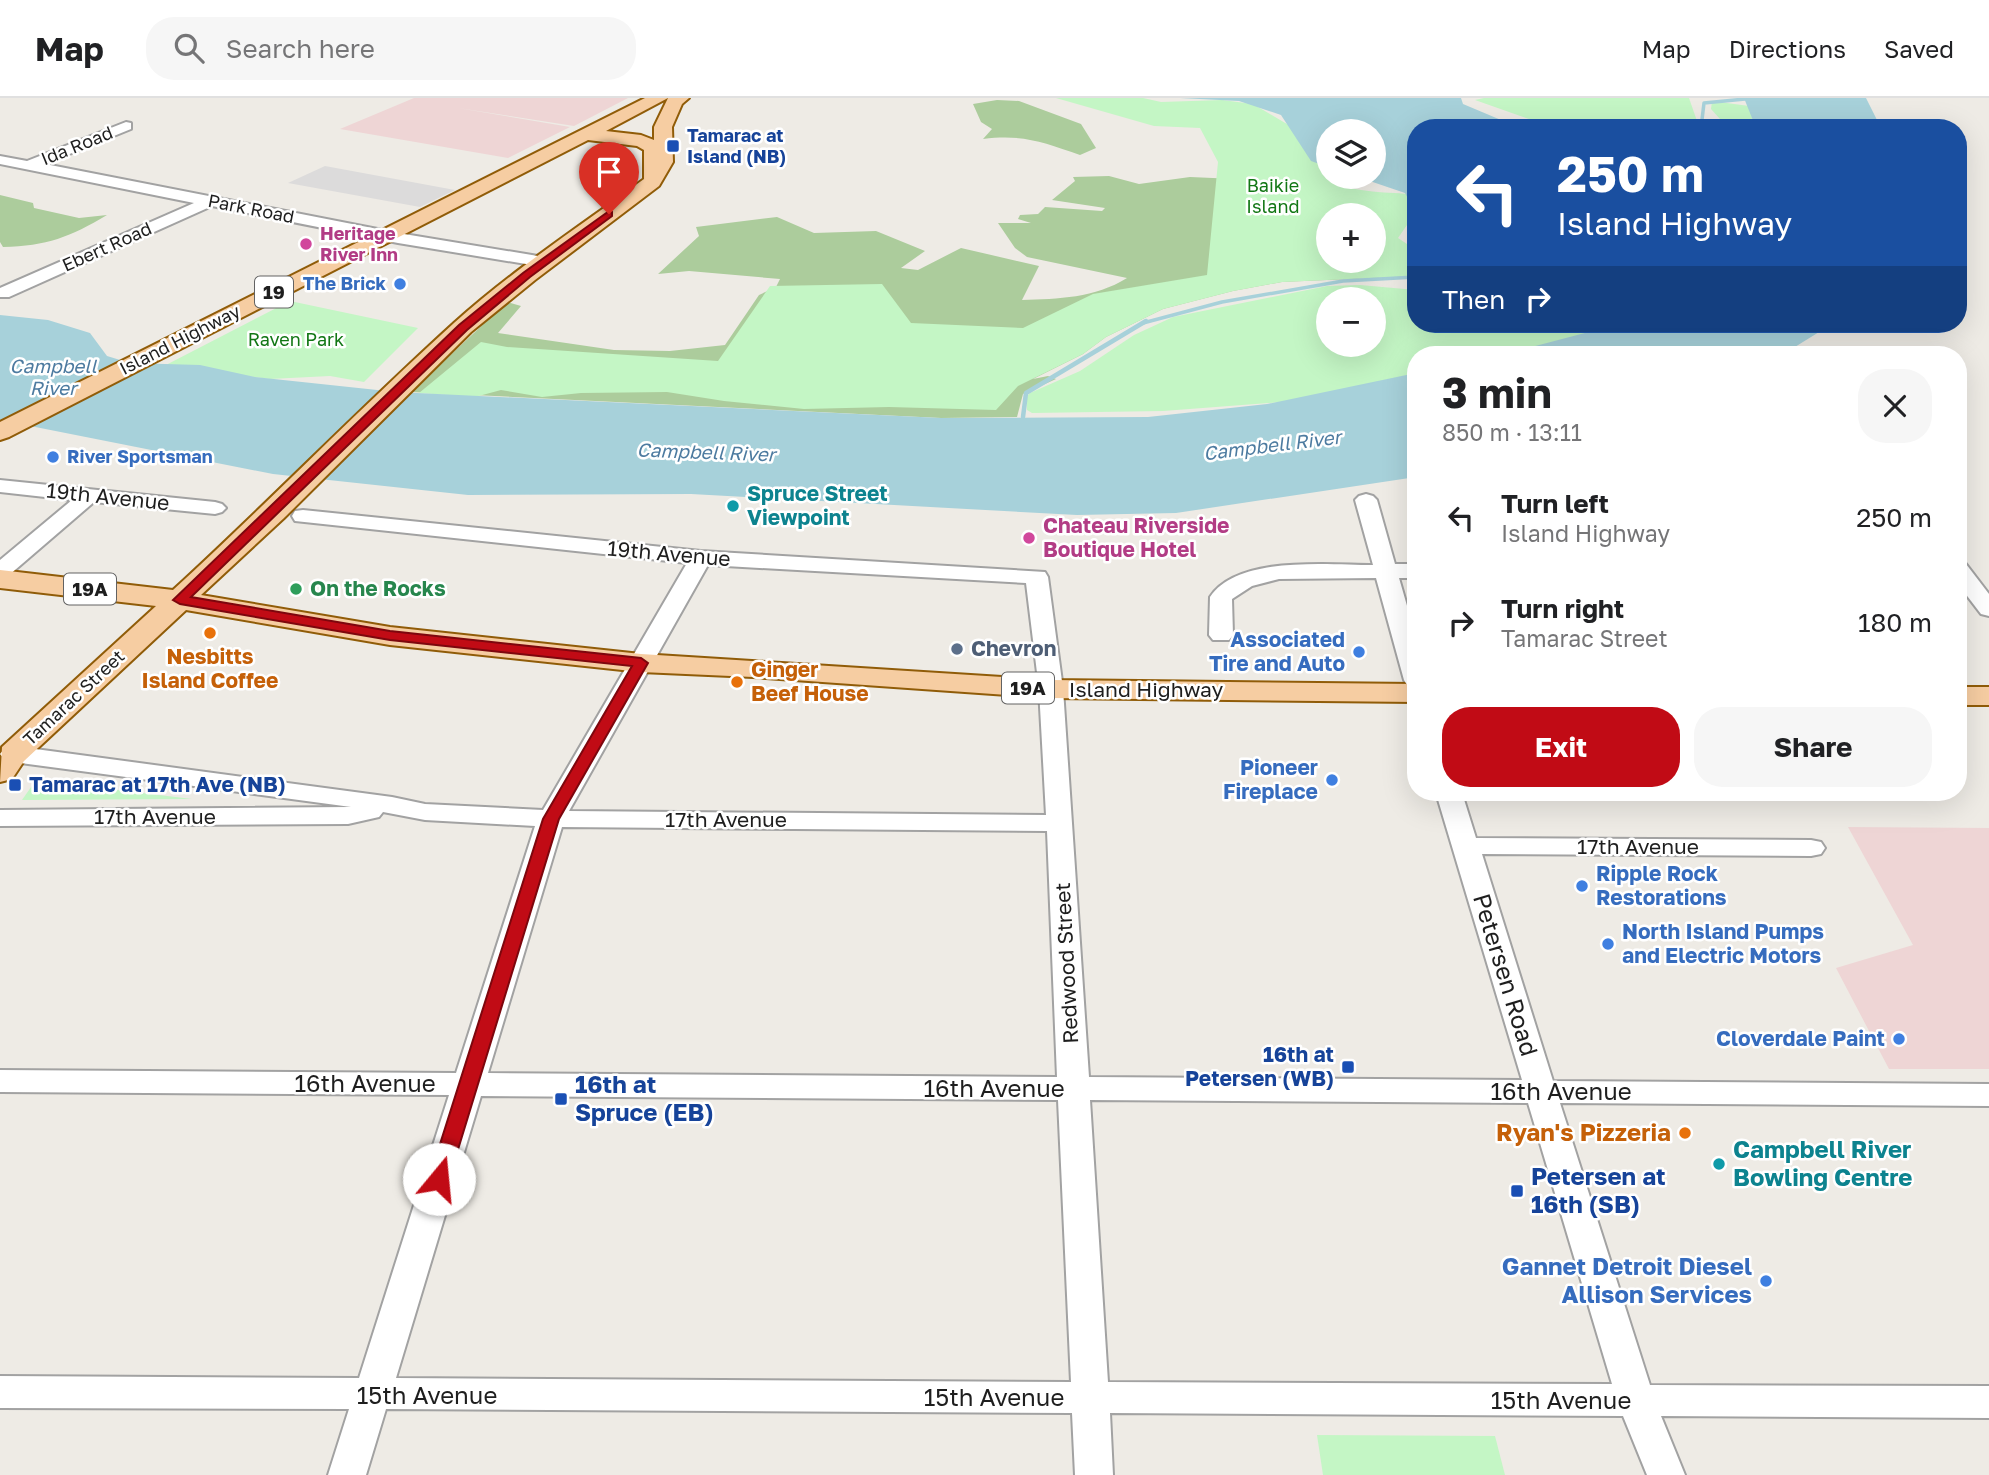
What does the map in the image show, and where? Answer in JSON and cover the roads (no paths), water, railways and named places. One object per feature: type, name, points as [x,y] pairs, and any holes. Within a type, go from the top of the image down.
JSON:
[{"type":"main road","name":"Island Highway","points":[[0,432],[384,235],[659,98]]},
{"type":"main road","points":[[652,182],[664,162],[663,127],[675,101],[680,98]]},
{"type":"main road","points":[[589,135],[641,141],[653,147],[652,182]]},
{"type":"main road","name":"Tamarac Street","points":[[6,763],[180,600],[296,505],[463,327],[544,262],[652,182]]},
{"type":"main road","name":"Island Highway","points":[[0,579],[180,600],[390,636],[641,663],[753,668],[1051,690],[1407,693]]},
{"type":"main road","points":[[1967,696],[1989,696]]},
{"type":"street","name":"Ida Road","points":[[27,166],[126,126]]},
{"type":"street","name":"Park Road","points":[[0,160],[384,235],[544,262]]},
{"type":"street","name":"Ebert Road","points":[[3,292],[211,201]]},
{"type":"street","name":"19th Avenue","points":[[0,486],[215,508]]},
{"type":"street","points":[[0,570],[90,495]]},
{"type":"street","points":[[1366,500],[1407,647]]},
{"type":"street","name":"19th Avenue","points":[[296,505],[701,558],[1037,577]]},
{"type":"street","points":[[347,1475],[551,819],[701,558]]},
{"type":"street","points":[[1221,635],[1222,597],[1244,581],[1279,572],[1407,571]]},
{"type":"street","name":"Redwood Street","points":[[1037,577],[1051,690],[1060,823],[1094,1475]]},
{"type":"street","points":[[1967,581],[1989,609]]},
{"type":"street","name":"17th Avenue","points":[[6,763],[392,806],[425,812],[551,819],[1060,823]]},
{"type":"street","name":"Petersen Road","points":[[1451,801],[1636,1401],[1666,1475]]},
{"type":"street","name":"17th Avenue","points":[[0,818],[348,816],[392,806]]},
{"type":"street","name":"17th Avenue","points":[[1465,846],[1811,848]]},
{"type":"street","name":"16th Avenue","points":[[0,1081],[1989,1095]]},
{"type":"street","name":"15th Avenue","points":[[0,1392],[1989,1402]]},
{"type":"water","points":[[1180,98],[1461,98],[1463,104],[1499,119],[1407,119],[1407,197],[1405,193],[1386,187],[1386,119],[1316,119],[1316,163],[1311,161],[1281,115],[1239,101]]},
{"type":"water","points":[[1744,98],[1866,98],[1876,119],[1752,119]]},
{"type":"water","name":"Campbell River","points":[[0,315],[48,320],[90,333],[107,356],[130,363],[200,365],[255,377],[396,392],[941,418],[1148,417],[1267,404],[1407,375],[1407,478],[1176,513],[1077,515],[691,494],[468,495],[273,474],[0,420]]},
{"type":"water","points":[[1585,333],[1817,333],[1797,346],[1535,346]]},
{"type":"waterway","points":[[1702,119],[1704,103],[1745,99]]},
{"type":"waterway","points":[[1143,323],[1222,302],[1343,281],[1407,277]]},
{"type":"waterway","points":[[1023,417],[1026,393],[1146,321]]},
{"type":"place","name":"Tamarac at Island (NB)","points":[[673,146]]},
{"type":"place","name":"Heritage River Inn","points":[[306,244]]},
{"type":"place","name":"The Brick","points":[[400,284]]},
{"type":"place","name":"River Sportsman","points":[[53,457]]},
{"type":"place","name":"Spruce Street Viewpoint","points":[[733,506]]},
{"type":"place","name":"Chateau Riverside Boutique Hotel","points":[[1029,538]]},
{"type":"place","name":"On the Rocks","points":[[296,589]]},
{"type":"place","name":"Nesbitts Island Coffee","points":[[210,633]]},
{"type":"place","name":"Chevron","points":[[957,649]]},
{"type":"place","name":"Associated Tire and Auto","points":[[1359,652]]},
{"type":"place","name":"Ginger Beef House","points":[[737,682]]},
{"type":"place","name":"Pioneer Fireplace","points":[[1332,780]]},
{"type":"place","name":"Tamarac at 17th Ave (NB)","points":[[15,785]]},
{"type":"place","name":"Ripple Rock Restorations","points":[[1582,886]]},
{"type":"place","name":"North Island Pumps and Electric Motors","points":[[1608,944]]},
{"type":"place","name":"Cloverdale Paint","points":[[1899,1039]]},
{"type":"place","name":"16th at Petersen (WB)","points":[[1348,1067]]},
{"type":"place","name":"16th at Spruce (EB)","points":[[561,1099]]},
{"type":"place","name":"Ryan's Pizzeria","points":[[1685,1133]]},
{"type":"place","name":"Campbell River Bowling Centre","points":[[1719,1164]]},
{"type":"place","name":"Petersen at 16th (SB)","points":[[1517,1191]]},
{"type":"place","name":"Gannet Detroit Diesel Allison Services","points":[[1766,1281]]},
{"type":"park label","name":"Baikie Island","points":[[1273,196]]},
{"type":"park label","name":"Raven Park","points":[[296,340]]}]
